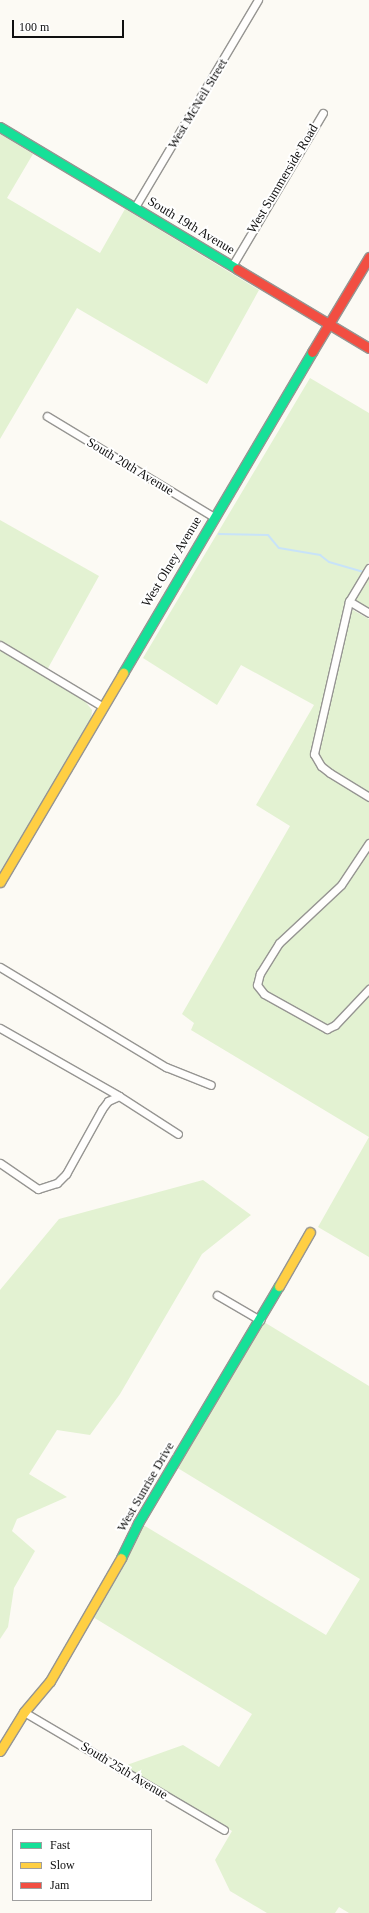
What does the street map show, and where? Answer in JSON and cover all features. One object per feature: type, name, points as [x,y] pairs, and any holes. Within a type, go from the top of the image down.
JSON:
[{"type":"street","name":"West McNeil Street","points":[[136,207],[258,0]]},
{"type":"street","name":"West Summerside Road","points":[[232,266],[323,113]]},
{"type":"street","name":"South 19th Avenue","points":[[0,126],[369,348]]},
{"type":"street","name":"West Olney Avenue","points":[[0,882],[214,517],[369,257]]},
{"type":"street","name":"South 20th Avenue","points":[[47,416],[214,517]]},
{"type":"street","points":[[369,568],[349,601],[314,754],[321,766],[369,797]]},
{"type":"street","points":[[349,601],[369,613]]},
{"type":"street","points":[[0,645],[103,707]]},
{"type":"street","points":[[369,843],[341,885],[279,943],[260,973],[257,985],[264,994],[327,1029],[335,1025],[369,989]]},
{"type":"street","points":[[0,967],[166,1067],[211,1085]]},
{"type":"street","points":[[0,1028],[119,1096],[178,1134]]},
{"type":"street","points":[[0,1163],[38,1189],[57,1183],[66,1174],[102,1109],[108,1101],[119,1096]]},
{"type":"street","name":"West Sunrise Drive","points":[[0,1751],[24,1712],[50,1681],[118,1565],[138,1524],[260,1320],[310,1232]]},
{"type":"street","points":[[217,1295],[260,1320]]},
{"type":"street","name":"South 25th Avenue","points":[[24,1712],[224,1830]]},
{"type":"green space","points":[[0,134],[33,154],[7,198],[100,253],[125,209],[259,290],[207,384],[77,308],[0,439]]},
{"type":"green space","points":[[310,378],[369,413],[369,562],[344,605],[369,619],[369,1137],[191,1030],[194,1023],[182,1014],[290,826],[256,805],[314,705],[241,665],[217,705],[143,658]]},
{"type":"green space","points":[[0,520],[99,576],[47,670],[0,641]]},
{"type":"green space","points":[[369,575],[369,611],[354,600]]},
{"type":"green space","points":[[0,649],[84,700],[92,710],[91,721],[0,872]]},
{"type":"green space","points":[[369,1137],[369,1257],[318,1227]]},
{"type":"green space","points":[[203,1180],[251,1215],[202,1254],[120,1394],[90,1435],[57,1430],[29,1474],[67,1497],[17,1519],[12,1531],[35,1551],[14,1588],[8,1627],[0,1639],[0,1290],[59,1219]]},
{"type":"green space","points":[[264,1322],[369,1386],[369,1913],[349,1913],[339,1907],[335,1913],[267,1913],[230,1891],[215,1860],[232,1831],[124,1766],[183,1745],[219,1767],[252,1714],[93,1617],[121,1571],[140,1523],[326,1635],[360,1579],[176,1467]]},
{"type":"waterway","points":[[219,534],[268,535],[279,548],[320,555],[329,562],[364,572]]},
{"type":"traffic: fast","points":[[0,127],[237,269]]},
{"type":"traffic: fast","points":[[123,673],[312,352]]},
{"type":"traffic: fast","points":[[121,1558],[138,1523],[279,1286]]},
{"type":"traffic: slow","points":[[0,882],[123,673]]},
{"type":"traffic: slow","points":[[279,1286],[310,1232]]},
{"type":"traffic: slow","points":[[0,1751],[24,1712],[50,1681],[121,1558]]},
{"type":"traffic: jam","points":[[312,352],[369,257]]},
{"type":"traffic: jam","points":[[237,269],[369,348]]}]
